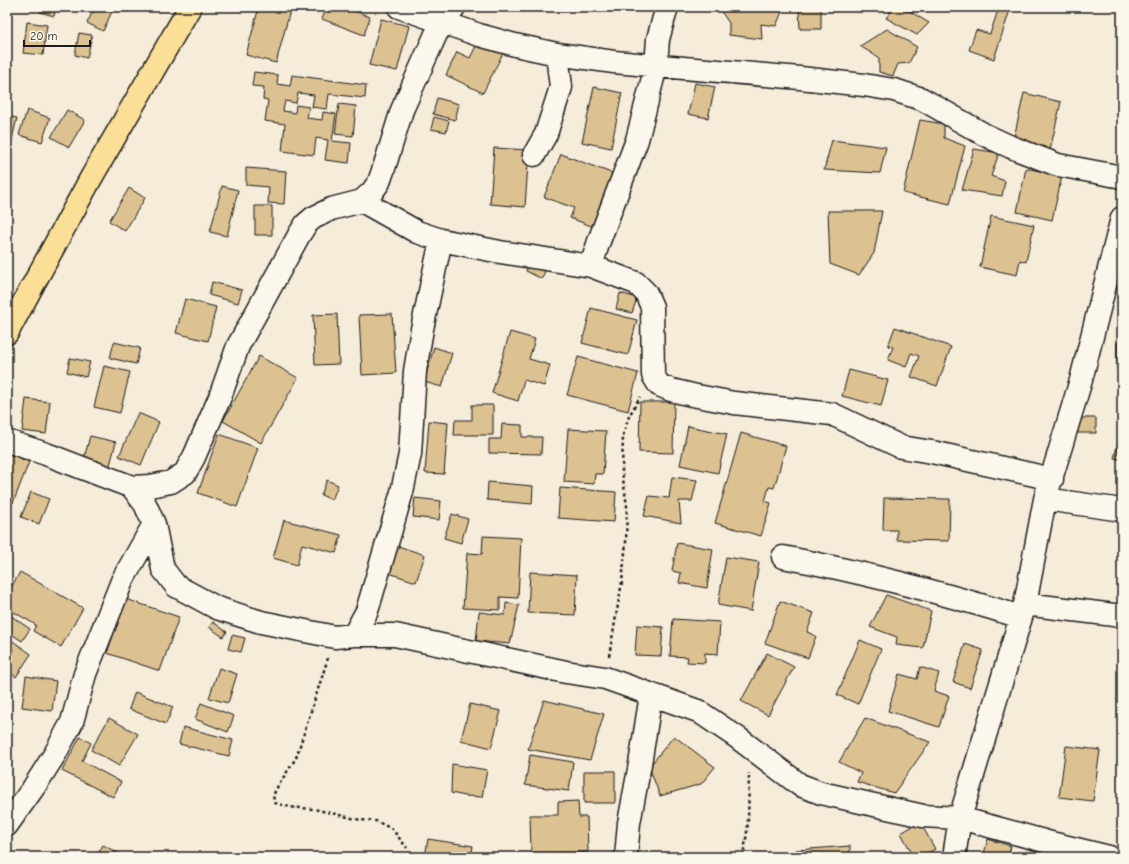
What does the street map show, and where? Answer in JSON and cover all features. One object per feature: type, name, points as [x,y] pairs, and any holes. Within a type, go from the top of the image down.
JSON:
[{"type":"main road","points":[[7,333],[91,178],[190,7]]},
{"type":"street","points":[[399,7],[449,15],[515,45],[557,54],[614,62],[800,78],[894,90],[922,99],[985,135],[1058,165],[1122,177]]},
{"type":"street","points":[[591,266],[637,140],[656,66],[658,39],[667,7]]},
{"type":"street","points":[[7,441],[46,454],[132,487],[150,486],[171,482],[184,473],[194,457],[220,397],[238,346],[299,234],[306,224],[313,218],[331,209],[362,201],[372,192],[378,182],[384,168],[402,110],[436,34],[449,15]]},
{"type":"street","points":[[534,155],[546,134],[561,88],[557,54]]},
{"type":"street","points":[[362,201],[417,232],[442,240],[500,252],[591,266],[636,283],[646,293],[652,307],[654,375],[659,384],[671,390],[734,403],[832,414],[901,447],[932,452],[1048,489],[1122,510]]},
{"type":"street","points":[[954,857],[960,818],[1023,611],[1048,489],[1081,380],[1122,218]]},
{"type":"street","points":[[344,636],[367,610],[402,492],[410,454],[415,371],[422,329],[442,240]]},
{"type":"street","points":[[132,487],[145,504],[154,524],[163,569],[176,586],[217,608],[261,622],[344,636],[395,635],[566,672],[605,678],[698,711],[800,784],[821,793],[923,816],[960,818],[1109,857]]},
{"type":"street","points":[[7,825],[55,754],[72,722],[85,674],[122,581],[154,524]]},
{"type":"street","points":[[783,557],[829,566],[957,597],[1023,611],[1122,616]]},
{"type":"street","points":[[626,857],[629,823],[651,695]]},
{"type":"path","points":[[605,678],[622,582],[626,542],[628,506],[622,472],[623,436],[629,416],[654,375]]},
{"type":"path","points":[[344,636],[296,758],[276,788],[273,796],[275,803],[290,807],[314,809],[360,820],[376,821],[392,829],[407,848]]},
{"type":"path","points":[[742,857],[745,846],[748,811],[749,747]]},
{"type":"building","points":[[41,7],[56,7],[54,16],[40,12]]},
{"type":"building","points":[[95,7],[114,7],[103,31],[87,23]]},
{"type":"building","points":[[259,7],[291,7],[276,63],[246,55]]},
{"type":"building","points":[[327,7],[345,7],[370,17],[364,35],[322,19]]},
{"type":"building","points":[[718,7],[784,7],[776,26],[761,24],[762,39],[729,35],[729,23]]},
{"type":"building","points":[[799,7],[821,7],[821,29],[800,29]]},
{"type":"building","points":[[894,7],[903,7],[929,23],[917,35],[886,18]]},
{"type":"building","points":[[999,7],[1010,10],[994,59],[969,50],[976,30],[990,34]]},
{"type":"building","points":[[381,19],[409,26],[397,71],[369,65]]},
{"type":"building","points":[[27,22],[47,25],[43,55],[23,53]]},
{"type":"building","points":[[887,29],[917,47],[909,63],[898,64],[893,76],[879,72],[879,58],[860,46]]},
{"type":"building","points":[[79,33],[92,35],[87,58],[75,55]]},
{"type":"building","points":[[478,42],[503,53],[483,93],[446,75],[457,52],[470,58]]},
{"type":"building","points":[[254,72],[278,75],[277,84],[290,86],[292,75],[366,85],[365,98],[329,94],[327,109],[312,107],[314,95],[298,93],[296,103],[285,101],[283,111],[295,113],[296,105],[309,107],[307,118],[322,120],[323,112],[336,114],[332,141],[351,143],[349,163],[325,160],[328,140],[316,138],[314,155],[282,151],[285,124],[265,121],[268,100],[263,99],[264,87],[252,86]]},
{"type":"building","points":[[695,83],[715,87],[708,118],[688,114]]},
{"type":"building","points":[[594,87],[622,93],[611,148],[582,142]]},
{"type":"building","points":[[1024,93],[1061,102],[1050,150],[1013,142]]},
{"type":"building","points":[[437,98],[459,104],[455,120],[433,114]]},
{"type":"building","points":[[339,104],[356,106],[353,136],[335,134]]},
{"type":"building","points":[[27,110],[50,118],[42,142],[19,135]]},
{"type":"building","points":[[67,110],[85,120],[69,147],[51,137]]},
{"type":"building","points":[[7,116],[17,118],[10,148],[7,147]]},
{"type":"building","points":[[434,117],[449,121],[446,132],[431,129]]},
{"type":"building","points":[[920,120],[944,124],[944,138],[965,146],[950,204],[903,193]]},
{"type":"building","points":[[832,140],[886,147],[880,173],[824,170]]},
{"type":"building","points":[[494,148],[529,150],[525,207],[490,204]]},
{"type":"building","points":[[974,149],[999,153],[991,176],[1005,181],[1002,196],[962,190]]},
{"type":"building","points":[[561,154],[614,174],[594,227],[570,218],[574,208],[544,197]]},
{"type":"building","points":[[246,168],[286,171],[284,204],[268,203],[269,187],[246,185]]},
{"type":"building","points":[[1026,168],[1062,176],[1052,220],[1017,212]]},
{"type":"building","points":[[222,186],[238,190],[227,236],[210,232]]},
{"type":"building","points":[[129,188],[145,198],[125,231],[109,221]]},
{"type":"building","points":[[255,206],[272,206],[272,235],[255,235]]},
{"type":"building","points":[[828,211],[882,211],[874,253],[859,275],[830,264]]},
{"type":"building","points":[[991,216],[1034,225],[1026,262],[1020,260],[1017,275],[980,267]]},
{"type":"building","points":[[529,264],[545,271],[542,279],[526,271]]},
{"type":"building","points":[[212,282],[242,290],[238,303],[209,295]]},
{"type":"building","points":[[620,293],[637,298],[632,313],[616,309]]},
{"type":"building","points":[[185,299],[216,307],[208,341],[176,333]]},
{"type":"building","points":[[591,308],[637,320],[628,355],[582,343]]},
{"type":"building","points":[[337,314],[339,364],[315,365],[313,315]]},
{"type":"building","points":[[392,314],[396,373],[362,375],[359,315]]},
{"type":"building","points":[[895,327],[951,347],[937,386],[911,377],[919,356],[911,353],[906,367],[888,360],[893,347],[888,346]]},
{"type":"building","points":[[510,332],[535,339],[529,359],[550,365],[544,386],[524,380],[518,401],[492,393]]},
{"type":"building","points":[[114,342],[140,348],[136,364],[110,358]]},
{"type":"building","points":[[1117,343],[1122,343],[1122,371],[1117,371]]},
{"type":"building","points":[[434,347],[452,353],[442,387],[424,382]]},
{"type":"building","points":[[259,356],[298,378],[261,443],[223,421]]},
{"type":"building","points":[[578,357],[638,373],[628,411],[567,395]]},
{"type":"building","points":[[70,358],[90,362],[86,377],[67,372]]},
{"type":"building","points":[[104,366],[130,372],[120,413],[94,407]]},
{"type":"building","points":[[849,370],[888,380],[881,406],[842,396]]},
{"type":"building","points":[[26,399],[50,402],[46,434],[22,431]]},
{"type":"building","points":[[640,402],[674,402],[673,453],[639,452]]},
{"type":"building","points":[[472,405],[493,405],[493,435],[454,435],[455,420],[472,420]]},
{"type":"building","points":[[138,413],[159,422],[141,465],[119,456]]},
{"type":"building","points":[[1076,418],[1096,418],[1096,433],[1076,433]]},
{"type":"building","points":[[429,421],[448,423],[444,474],[425,473]]},
{"type":"building","points":[[502,424],[522,425],[522,437],[542,437],[541,454],[489,453],[489,439],[501,439]]},
{"type":"building","points":[[688,426],[727,434],[718,473],[680,465]]},
{"type":"building","points":[[568,429],[606,431],[603,474],[595,474],[594,484],[564,482]]},
{"type":"building","points":[[1122,429],[1122,460],[1114,458]]},
{"type":"building","points":[[741,433],[786,446],[774,488],[769,487],[765,501],[771,503],[761,536],[715,523]]},
{"type":"building","points":[[219,434],[258,448],[237,507],[198,493]]},
{"type":"building","points":[[90,436],[116,442],[109,469],[83,462]]},
{"type":"building","points":[[7,453],[29,462],[13,503],[7,501]]},
{"type":"building","points":[[672,477],[697,480],[692,501],[679,501],[681,523],[644,516],[649,496],[669,498]]},
{"type":"building","points":[[327,480],[338,485],[332,500],[321,495]]},
{"type":"building","points":[[488,482],[533,486],[532,504],[487,500]]},
{"type":"building","points":[[560,488],[616,492],[614,522],[558,518]]},
{"type":"building","points":[[31,492],[49,499],[39,524],[21,517]]},
{"type":"building","points":[[415,498],[441,501],[439,520],[413,517]]},
{"type":"building","points":[[884,498],[950,499],[949,541],[897,540],[897,530],[883,530]]},
{"type":"building","points":[[452,514],[468,519],[461,543],[444,538]]},
{"type":"building","points":[[284,520],[341,535],[336,553],[302,544],[297,565],[273,558]]},
{"type":"building","points":[[483,536],[521,538],[518,598],[500,597],[500,610],[463,608],[467,553],[482,554]]},
{"type":"building","points":[[677,543],[713,549],[707,588],[679,583],[681,573],[672,571]]},
{"type":"building","points":[[392,544],[425,555],[416,582],[383,571]]},
{"type":"building","points":[[726,557],[759,562],[751,611],[718,605]]},
{"type":"building","points":[[20,572],[83,608],[61,647],[33,631],[36,625],[7,608],[7,595]]},
{"type":"building","points":[[530,572],[577,575],[575,615],[528,613]]},
{"type":"building","points":[[886,595],[931,611],[923,648],[896,645],[897,637],[870,627]]},
{"type":"building","points":[[126,599],[179,617],[160,671],[107,653]]},
{"type":"building","points":[[780,601],[814,613],[807,632],[816,636],[808,658],[765,643]]},
{"type":"building","points":[[506,603],[519,605],[510,644],[476,641],[479,612],[505,615]]},
{"type":"building","points":[[7,613],[30,629],[22,641],[7,631]]},
{"type":"building","points":[[673,619],[720,622],[718,654],[705,653],[705,663],[687,662],[688,657],[670,656]]},
{"type":"building","points":[[213,622],[227,632],[223,637],[209,627]]},
{"type":"building","points":[[637,625],[663,627],[661,656],[635,655]]},
{"type":"building","points":[[232,635],[245,638],[241,652],[228,649]]},
{"type":"building","points":[[7,637],[31,654],[16,677],[7,671]]},
{"type":"building","points":[[860,640],[881,649],[858,704],[837,695]]},
{"type":"building","points":[[965,644],[983,650],[970,688],[953,682]]},
{"type":"building","points":[[767,653],[794,667],[768,715],[741,701]]},
{"type":"building","points":[[920,667],[939,673],[934,691],[949,696],[939,727],[888,711],[899,674],[917,679]]},
{"type":"building","points":[[219,668],[237,674],[228,703],[209,698]]},
{"type":"building","points":[[26,676],[56,681],[52,711],[22,707]]},
{"type":"building","points":[[135,692],[173,707],[166,724],[129,709]]},
{"type":"building","points":[[544,700],[604,714],[590,760],[528,749]]},
{"type":"building","points":[[201,703],[234,716],[228,732],[195,719]]},
{"type":"building","points":[[470,704],[501,711],[491,748],[461,740]]},
{"type":"building","points":[[109,718],[138,734],[119,766],[91,750]]},
{"type":"building","points":[[865,718],[930,742],[894,793],[857,782],[861,773],[839,762]]},
{"type":"building","points":[[183,727],[233,740],[229,756],[179,744]]},
{"type":"building","points":[[674,736],[715,767],[701,784],[660,796],[649,767]]},
{"type":"building","points":[[80,737],[91,743],[82,761],[121,782],[113,797],[62,771]]},
{"type":"building","points":[[1066,746],[1100,750],[1093,801],[1059,797]]},
{"type":"building","points":[[530,755],[573,762],[569,791],[525,785]]},
{"type":"building","points":[[452,764],[487,770],[482,797],[451,793]]},
{"type":"building","points":[[584,771],[615,771],[615,803],[584,803]]},
{"type":"building","points":[[578,801],[579,817],[587,817],[588,852],[531,853],[530,815],[558,815],[558,802]]},
{"type":"building","points":[[920,822],[935,849],[920,857],[914,857],[901,833]]},
{"type":"building","points":[[428,839],[473,846],[471,857],[425,857]]},
{"type":"building","points":[[988,839],[1011,846],[1008,857],[983,857]]},
{"type":"building","points":[[103,845],[125,857],[96,857]]},
{"type":"building","points":[[850,846],[850,857],[797,857],[796,850]]},
{"type":"building","points":[[513,854],[526,854],[572,856],[512,857]]}]
